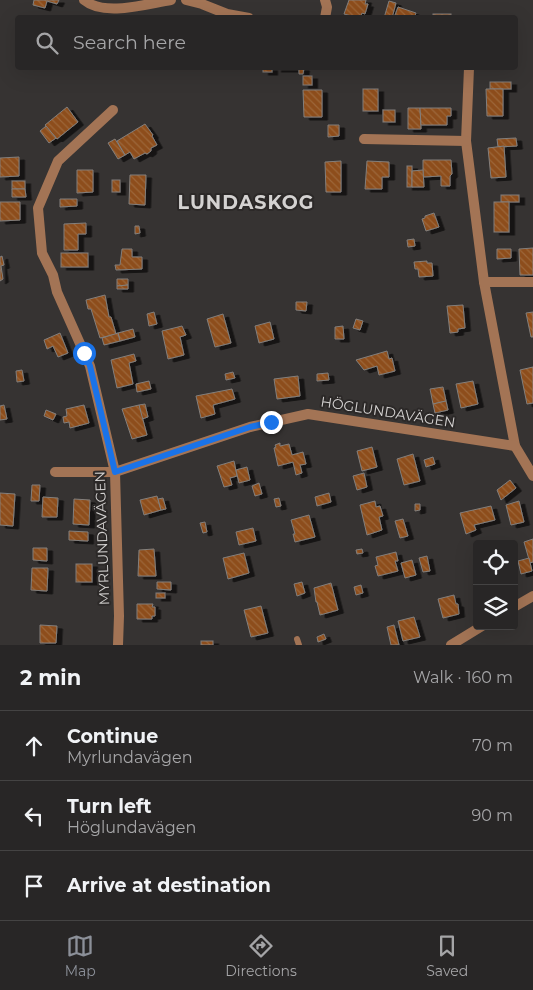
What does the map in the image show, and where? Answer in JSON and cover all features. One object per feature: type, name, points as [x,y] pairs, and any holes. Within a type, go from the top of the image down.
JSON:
[{"type":"street","points":[[84,0],[92,6],[104,8],[124,8],[170,0]]},
{"type":"street","points":[[186,0],[233,15]]},
{"type":"street","points":[[325,0],[327,7],[325,15]]},
{"type":"street","points":[[469,70],[466,141],[484,282],[515,446],[533,476]]},
{"type":"street","name":"MYRLUNDAVÄGEN","points":[[113,110],[58,160],[38,208],[42,253],[53,275],[60,298],[90,366],[115,472],[119,616],[118,645]]},
{"type":"street","points":[[364,139],[466,141]]},
{"type":"street","points":[[484,282],[533,282]]},
{"type":"street","name":"HÖGLUNDAVÄGEN","points":[[55,472],[115,472],[250,427],[308,414],[515,446]]},
{"type":"street","points":[[518,605],[533,596]]},
{"type":"street","points":[[451,645],[475,630]]},
{"type":"building","points":[[34,0],[59,0],[57,4],[47,1],[45,8],[33,5]]},
{"type":"building","points":[[349,0],[366,0],[365,4],[368,4],[365,14],[344,14]]},
{"type":"building","points":[[389,1],[396,3],[393,15],[385,15]]},
{"type":"building","points":[[398,7],[416,13],[415,15],[395,15]]},
{"type":"building","points":[[433,14],[451,14],[451,15]]},
{"type":"building","points":[[263,70],[272,70],[272,72],[263,72]]},
{"type":"building","points":[[299,70],[304,70],[303,74],[299,74]]},
{"type":"building","points":[[303,76],[312,76],[312,85],[303,85]]},
{"type":"building","points":[[490,82],[511,82],[511,89],[490,89]]},
{"type":"building","points":[[363,89],[378,89],[378,111],[363,111]]},
{"type":"building","points":[[486,89],[503,89],[503,116],[487,116]]},
{"type":"building","points":[[303,90],[322,90],[322,117],[304,117]]},
{"type":"building","points":[[67,107],[78,122],[57,139],[45,125]]},
{"type":"building","points":[[408,108],[420,108],[421,129],[408,129]]},
{"type":"building","points":[[420,108],[451,108],[451,116],[447,116],[447,125],[421,125]]},
{"type":"building","points":[[383,110],[395,110],[395,122],[383,122]]},
{"type":"building","points":[[145,124],[157,145],[151,148],[151,151],[147,154],[145,153],[134,159],[130,152],[125,155],[117,141]]},
{"type":"building","points":[[328,125],[339,125],[339,136],[328,137]]},
{"type":"building","points":[[46,126],[56,138],[49,143],[40,131]]},
{"type":"building","points":[[516,138],[517,146],[498,147],[497,139]]},
{"type":"building","points":[[115,139],[125,155],[118,159],[108,143]]},
{"type":"building","points":[[504,146],[506,177],[491,178],[488,148]]},
{"type":"building","points":[[19,157],[19,176],[0,177],[0,158]]},
{"type":"building","points":[[423,160],[451,160],[452,174],[450,176],[450,186],[441,186],[441,176],[423,177]]},
{"type":"building","points":[[341,161],[341,192],[326,192],[325,162]]},
{"type":"building","points":[[367,161],[389,162],[389,177],[382,177],[382,189],[365,189]]},
{"type":"building","points":[[407,166],[412,166],[412,187],[407,187]]},
{"type":"building","points":[[77,170],[93,170],[93,192],[77,193]]},
{"type":"building","points":[[423,170],[424,187],[412,187],[412,171]]},
{"type":"building","points":[[130,175],[146,175],[145,205],[129,204]]},
{"type":"building","points":[[112,180],[120,180],[120,192],[112,192]]},
{"type":"building","points":[[12,181],[25,181],[25,189],[12,189]]},
{"type":"building","points":[[12,189],[25,189],[26,197],[12,197]]},
{"type":"building","points":[[501,195],[519,195],[519,202],[501,202]]},
{"type":"building","points":[[60,199],[77,199],[77,206],[60,207]]},
{"type":"building","points":[[0,202],[20,202],[20,220],[0,221]]},
{"type":"building","points":[[494,202],[509,202],[509,232],[494,232]]},
{"type":"building","points":[[434,213],[439,227],[426,231],[422,219]]},
{"type":"building","points":[[86,223],[86,234],[78,234],[78,250],[64,250],[64,224]]},
{"type":"building","points":[[135,226],[139,226],[140,233],[135,234]]},
{"type":"building","points":[[414,239],[415,246],[408,247],[407,240]]},
{"type":"building","points":[[533,248],[533,275],[520,275],[519,249]]},
{"type":"building","points":[[122,249],[132,249],[132,257],[142,257],[142,269],[116,270],[115,265],[120,265]]},
{"type":"building","points":[[497,249],[511,249],[511,258],[497,259]]},
{"type":"building","points":[[61,253],[88,253],[88,267],[61,267]]},
{"type":"building","points":[[2,256],[4,265],[1,266],[3,279],[0,281],[0,257]]},
{"type":"building","points":[[427,261],[427,263],[432,263],[433,276],[419,277],[418,269],[415,269],[414,262]]},
{"type":"building","points":[[117,279],[128,279],[128,285],[117,286]]},
{"type":"building","points":[[128,285],[128,289],[117,289],[117,286]]},
{"type":"building","points":[[105,295],[109,317],[111,317],[116,334],[100,338],[91,309],[88,309],[86,300]]},
{"type":"building","points":[[296,302],[307,302],[306,311],[296,310]]},
{"type":"building","points":[[463,305],[465,328],[458,329],[458,332],[450,333],[447,306]]},
{"type":"building","points":[[154,312],[157,324],[149,326],[147,314]]},
{"type":"building","points":[[533,312],[533,337],[531,337],[526,313]]},
{"type":"building","points":[[223,314],[231,343],[215,347],[207,319]]},
{"type":"building","points":[[356,319],[363,321],[360,330],[353,328]]},
{"type":"building","points":[[270,322],[274,339],[259,343],[255,326]]},
{"type":"building","points":[[182,326],[186,335],[180,337],[184,355],[168,359],[162,331]]},
{"type":"building","points":[[343,326],[344,339],[335,339],[335,327]]},
{"type":"building","points":[[133,329],[135,337],[120,341],[118,333]]},
{"type":"building","points":[[60,333],[68,353],[58,357],[53,346],[47,349],[44,340]]},
{"type":"building","points":[[118,333],[120,341],[104,345],[102,338]]},
{"type":"building","points":[[387,351],[389,359],[392,358],[395,371],[379,375],[377,366],[364,370],[356,360]]},
{"type":"building","points":[[134,354],[136,361],[129,363],[133,384],[117,388],[111,360]]},
{"type":"building","points":[[533,367],[533,403],[527,404],[520,370]]},
{"type":"building","points":[[22,370],[24,381],[17,382],[16,371]]},
{"type":"building","points":[[233,372],[235,378],[226,380],[225,374]]},
{"type":"building","points":[[328,373],[329,380],[317,381],[317,374]]},
{"type":"building","points":[[298,376],[300,396],[277,399],[274,379]]},
{"type":"building","points":[[149,381],[151,389],[137,392],[136,384]]},
{"type":"building","points":[[473,381],[478,404],[461,408],[456,384]]},
{"type":"building","points":[[443,387],[446,401],[433,404],[430,389]]},
{"type":"building","points":[[232,389],[235,399],[213,405],[215,414],[201,418],[196,396]]},
{"type":"building","points":[[446,401],[448,410],[435,413],[433,404]]},
{"type":"building","points":[[145,404],[148,417],[142,419],[139,405]]},
{"type":"building","points":[[4,405],[7,419],[0,420],[0,406]]},
{"type":"building","points":[[84,405],[89,423],[70,428],[69,422],[64,423],[63,417],[67,416],[66,409]]},
{"type":"building","points":[[139,405],[147,435],[132,439],[122,409]]},
{"type":"building","points":[[46,410],[56,414],[53,420],[44,416]]},
{"type":"building","points":[[280,443],[280,446],[289,444],[292,455],[303,452],[306,464],[300,465],[302,473],[296,475],[293,462],[278,466],[274,448],[276,447],[275,445]]},
{"type":"building","points":[[372,447],[377,467],[362,471],[357,451]]},
{"type":"building","points":[[413,454],[420,481],[404,485],[397,459]]},
{"type":"building","points":[[433,457],[435,464],[426,467],[424,460]]},
{"type":"building","points":[[234,461],[237,476],[230,478],[232,485],[224,487],[217,466]]},
{"type":"building","points":[[247,467],[250,480],[239,483],[236,470]]},
{"type":"building","points":[[364,473],[367,487],[357,490],[353,476]]},
{"type":"building","points":[[510,480],[516,488],[501,500],[497,490]]},
{"type":"building","points":[[259,483],[262,494],[255,496],[252,486]]},
{"type":"building","points":[[32,485],[40,485],[39,501],[31,501]]},
{"type":"building","points":[[0,493],[15,494],[13,526],[0,525]]},
{"type":"building","points":[[329,493],[331,502],[317,506],[315,497]]},
{"type":"building","points":[[157,496],[161,510],[144,515],[140,500]]},
{"type":"building","points":[[43,497],[58,498],[57,517],[42,517]]},
{"type":"building","points":[[163,498],[166,509],[161,510],[158,499]]},
{"type":"building","points":[[279,498],[281,506],[276,507],[274,499]]},
{"type":"building","points":[[74,499],[90,500],[89,525],[73,524]]},
{"type":"building","points":[[375,501],[376,507],[380,506],[383,516],[379,517],[382,530],[367,535],[360,505]]},
{"type":"building","points":[[519,501],[524,522],[511,525],[506,505]]},
{"type":"building","points":[[415,504],[420,504],[420,510],[415,511]]},
{"type":"building","points":[[491,506],[495,520],[474,525],[476,530],[466,534],[460,513]]},
{"type":"building","points":[[309,515],[315,537],[295,542],[291,520]]},
{"type":"building","points":[[403,519],[408,536],[400,538],[395,521]]},
{"type":"building","points":[[205,522],[207,532],[203,533],[200,523]]},
{"type":"building","points":[[253,528],[256,541],[239,545],[236,532]]},
{"type":"building","points":[[69,531],[88,532],[88,541],[69,540]]},
{"type":"building","points":[[533,539],[533,562],[530,563],[524,542]]},
{"type":"building","points":[[33,548],[47,548],[47,561],[33,560]]},
{"type":"building","points":[[154,549],[156,576],[138,576],[139,550]]},
{"type":"building","points":[[362,549],[363,553],[357,554],[356,550]]},
{"type":"building","points":[[396,552],[398,561],[395,561],[398,571],[378,576],[375,566],[378,565],[376,557]]},
{"type":"building","points":[[244,553],[249,573],[228,579],[223,558]]},
{"type":"building","points":[[427,556],[430,571],[423,572],[419,558]]},
{"type":"building","points":[[529,558],[532,571],[521,574],[518,561]]},
{"type":"building","points":[[412,560],[416,575],[405,578],[401,563]]},
{"type":"building","points":[[76,564],[92,564],[92,582],[76,582]]},
{"type":"building","points":[[32,568],[48,568],[47,591],[31,590]]},
{"type":"building","points":[[157,582],[171,582],[171,590],[157,589]]},
{"type":"building","points":[[302,582],[305,593],[297,596],[294,584]]},
{"type":"building","points":[[331,583],[338,610],[320,615],[314,588]]},
{"type":"building","points":[[361,585],[363,593],[356,595],[354,587]]},
{"type":"building","points":[[156,593],[165,593],[165,598],[156,598]]},
{"type":"building","points":[[454,595],[456,604],[458,604],[459,614],[443,618],[438,599]]},
{"type":"building","points":[[137,604],[153,604],[155,616],[152,616],[152,619],[137,619]]},
{"type":"building","points":[[261,606],[268,633],[251,637],[244,610]]},
{"type":"building","points":[[414,617],[420,637],[403,641],[398,621]]},
{"type":"building","points":[[40,625],[57,626],[56,643],[40,643]]},
{"type":"building","points":[[394,625],[399,645],[391,645],[387,627]]},
{"type":"building","points":[[324,634],[326,639],[318,642],[317,637]]},
{"type":"building","points":[[201,641],[213,641],[213,645],[201,645]]},
{"type":"district","name":"LUNDASKOG","points":[[246,202]]},
{"type":"route","points":[[84,353],[90,366],[115,472],[250,427],[271,422]]}]
